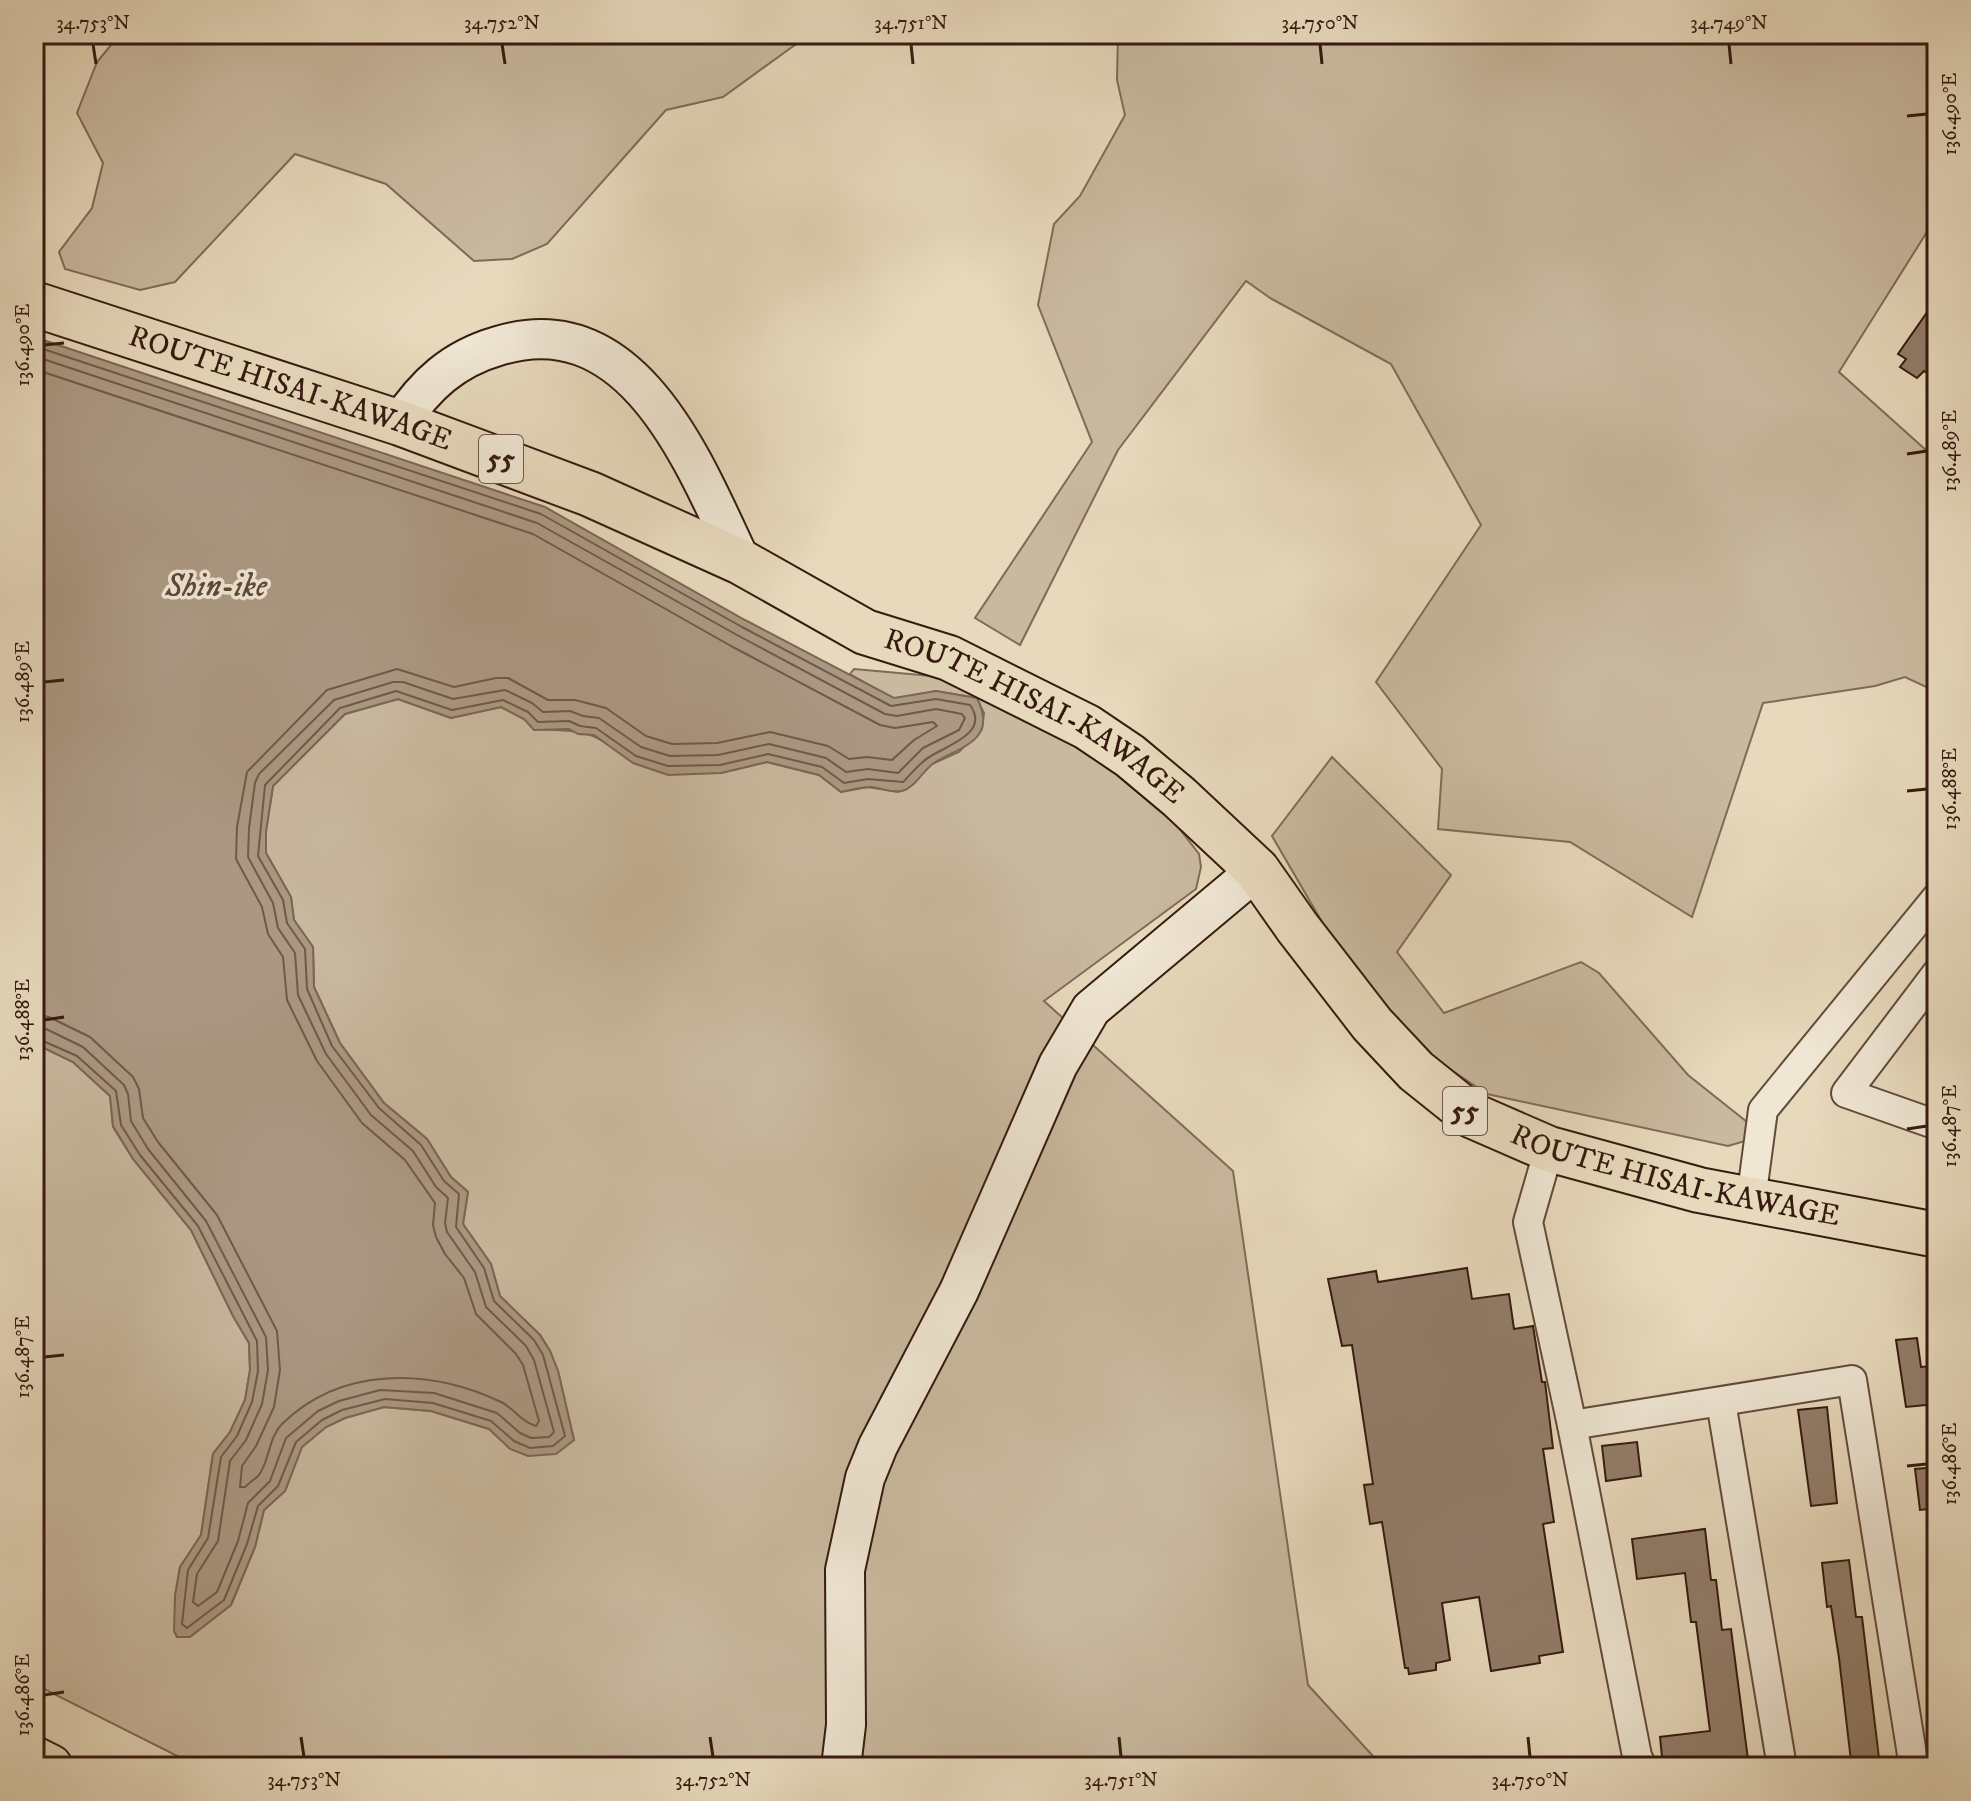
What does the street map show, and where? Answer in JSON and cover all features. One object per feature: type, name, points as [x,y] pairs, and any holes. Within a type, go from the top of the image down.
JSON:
[{"type":"main road","name":"ROUTE HISAI-KAWAGE","points":[[34,304],[400,423],[590,494],[741,562],[865,632],[949,658],[1087,727],[1130,756],[1179,797],[1257,870],[1372,1024],[1416,1071],[1471,1115],[1549,1149],[1699,1190],[1937,1235]]},
{"type":"main road","points":[[34,1759],[50,1767]]},
{"type":"street","points":[[400,423],[418,394],[442,374],[491,348],[519,339],[550,339],[582,346],[629,374],[651,397],[677,435],[741,562]]},
{"type":"street","points":[[841,1767],[846,1725],[845,1570],[865,1478],[878,1446],[959,1291],[1058,1065],[1091,1009],[1257,870]]},
{"type":"street","points":[[1751,1200],[1763,1110],[1937,897]]},
{"type":"street","points":[[1937,974],[1846,1093],[1937,1125]]},
{"type":"street","points":[[1549,1149],[1528,1222],[1572,1425],[1637,1756],[1642,1767]]},
{"type":"street","points":[[1572,1425],[1852,1380],[1914,1767]]},
{"type":"street","points":[[1721,1402],[1782,1767]]},
{"type":"shaded area","points":[[120,34],[810,34],[723,97],[666,110],[547,244],[512,259],[474,261],[386,184],[295,154],[175,282],[140,290],[65,269],[59,252],[92,208],[103,163],[77,113],[97,62]]},
{"type":"shaded area","points":[[1118,34],[1937,34],[1937,216],[1839,372],[1937,460],[1937,692],[1905,677],[1875,686],[1763,703],[1692,917],[1570,842],[1438,829],[1442,769],[1376,682],[1481,525],[1391,364],[1270,298],[1246,281],[1118,450],[1020,645],[975,618],[1092,442],[1038,305],[1054,224],[1080,196],[1125,115],[1117,80]]},
{"type":"shaded area","points":[[854,669],[943,677],[1100,750],[1175,823],[1199,854],[1201,867],[1196,889],[1044,1001],[1233,1171],[1308,1685],[1383,1767],[199,1767],[34,1684],[34,1043],[73,1062],[110,1096],[113,1127],[133,1159],[191,1230],[249,1343],[250,1370],[245,1400],[230,1432],[213,1454],[201,1535],[180,1567],[175,1596],[217,1614],[231,1605],[255,1547],[264,1510],[285,1491],[302,1447],[326,1427],[384,1407],[431,1411],[489,1429],[510,1448],[574,1440],[558,1371],[550,1351],[540,1335],[500,1296],[491,1264],[463,1224],[468,1192],[451,1177],[427,1139],[384,1103],[340,1043],[314,987],[313,947],[294,920],[291,897],[266,853],[273,786],[345,714],[398,699],[451,718],[501,707],[524,719],[535,729],[579,732],[604,742],[721,773],[767,762],[819,775],[841,792],[868,787],[898,792],[907,789],[932,764],[959,752],[982,729],[984,713],[976,698],[936,691],[894,699],[850,674]]},
{"type":"shaded area","points":[[1332,757],[1451,875],[1397,952],[1444,1013],[1581,962],[1599,973],[1688,1075],[1747,1122],[1745,1141],[1728,1146],[1487,1094],[1414,1045],[1336,946],[1272,836]]},
{"type":"water","name":"Shin-ike","points":[[34,337],[545,507],[745,620],[894,698],[936,691],[977,698],[982,712],[983,723],[974,740],[934,763],[907,789],[894,791],[867,787],[841,792],[819,775],[767,762],[721,773],[668,775],[633,763],[594,735],[578,734],[569,729],[534,730],[524,719],[501,707],[451,718],[398,699],[345,714],[273,786],[266,853],[291,897],[294,920],[313,947],[314,987],[340,1043],[384,1103],[427,1139],[451,1177],[468,1192],[463,1224],[491,1264],[500,1296],[540,1335],[550,1351],[558,1371],[574,1440],[556,1454],[528,1456],[510,1449],[489,1429],[431,1411],[384,1407],[326,1427],[302,1447],[285,1491],[264,1510],[255,1547],[231,1605],[190,1637],[177,1637],[174,1631],[180,1567],[201,1535],[213,1454],[230,1432],[245,1400],[250,1370],[249,1343],[191,1230],[133,1159],[113,1126],[110,1096],[73,1062],[34,1043]]},
{"type":"building","points":[[1937,298],[1937,380],[1924,371],[1917,378],[1900,367],[1906,359],[1898,354]]},
{"type":"building","points":[[1467,1268],[1472,1299],[1509,1294],[1514,1329],[1533,1326],[1542,1382],[1545,1382],[1553,1448],[1543,1449],[1554,1522],[1543,1524],[1563,1652],[1539,1656],[1540,1663],[1491,1671],[1479,1597],[1442,1603],[1450,1660],[1436,1663],[1436,1670],[1409,1674],[1408,1668],[1405,1668],[1382,1522],[1370,1524],[1364,1485],[1373,1484],[1352,1345],[1342,1346],[1328,1279],[1376,1271],[1378,1282]]},
{"type":"building","points":[[1917,1338],[1921,1367],[1932,1366],[1936,1404],[1906,1407],[1896,1340]]},
{"type":"building","points":[[1827,1407],[1837,1503],[1811,1506],[1798,1410]]},
{"type":"building","points":[[1637,1442],[1641,1476],[1606,1481],[1602,1446]]},
{"type":"building","points":[[1937,1467],[1937,1508],[1920,1510],[1915,1469]]},
{"type":"building","points":[[1705,1529],[1711,1580],[1716,1580],[1722,1630],[1731,1629],[1749,1767],[1663,1767],[1660,1737],[1710,1731],[1696,1622],[1691,1622],[1685,1573],[1637,1579],[1632,1539]]},
{"type":"building","points":[[1849,1560],[1856,1617],[1862,1617],[1879,1758],[1851,1761],[1839,1658],[1831,1606],[1827,1607],[1822,1563]]}]
